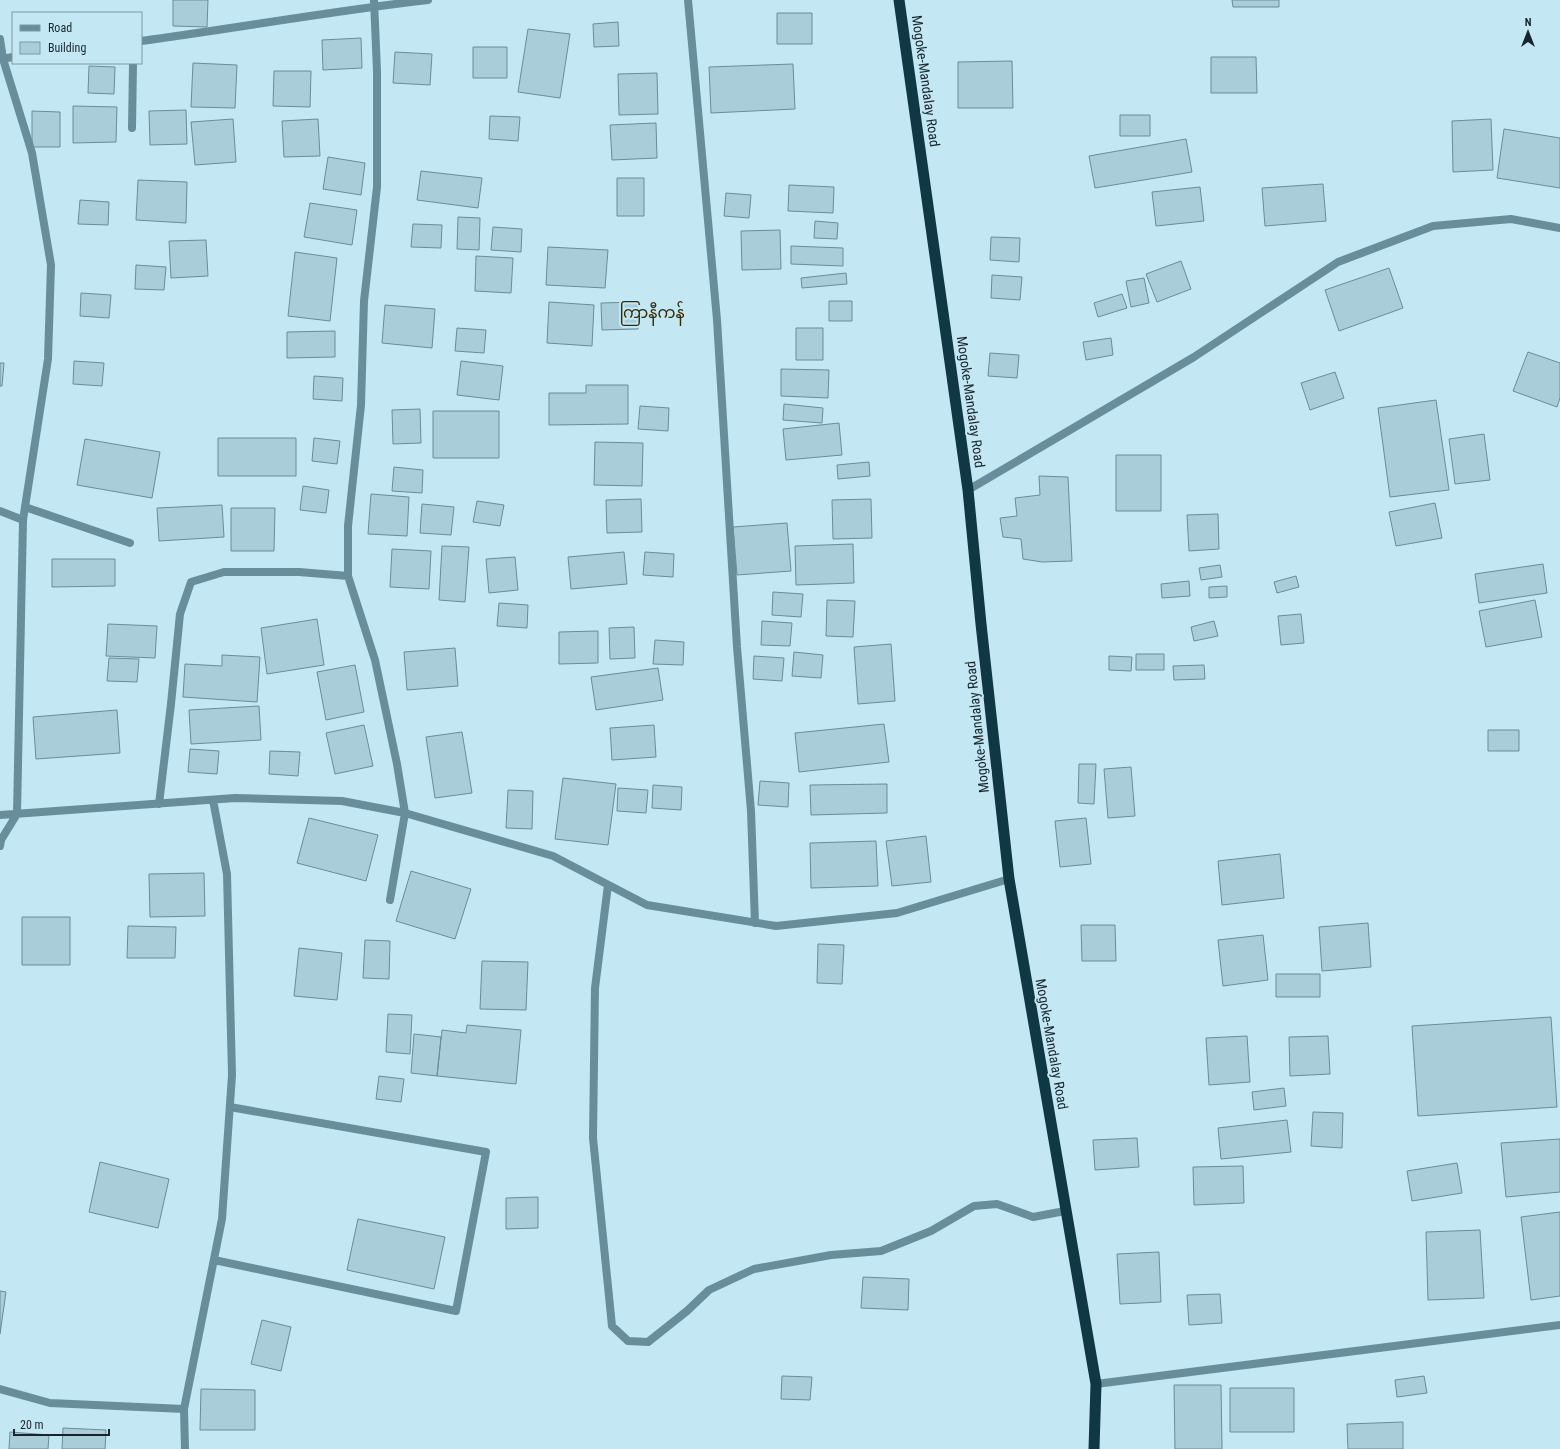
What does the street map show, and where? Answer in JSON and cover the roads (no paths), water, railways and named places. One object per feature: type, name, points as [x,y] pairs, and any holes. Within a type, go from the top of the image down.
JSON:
[{"type":"highway","name":"Mogoke-Mandalay Road","points":[[899,0],[968,490],[1009,879],[1096,1384],[1094,1449]]},
{"type":"street","points":[[142,41],[221,30],[374,3],[428,0]]},
{"type":"street","points":[[688,0],[717,320],[737,647],[751,811],[755,923]]},
{"type":"street","points":[[374,3],[377,71],[377,187],[364,301],[360,405],[348,526],[348,576],[375,660],[397,764],[405,813],[390,900]]},
{"type":"street","points":[[0,39],[2,59],[32,153],[51,265],[48,359],[23,520],[17,814],[1,840],[0,846]]},
{"type":"street","points":[[2,59],[12,57]]},
{"type":"street","points":[[132,128],[133,64]]},
{"type":"street","points":[[968,490],[1194,356],[1338,262],[1433,226],[1511,219],[1560,228]]},
{"type":"street","points":[[25,507],[130,543]]},
{"type":"street","points":[[0,511],[23,520]]},
{"type":"street","points":[[159,804],[180,614],[192,582],[224,572],[299,572],[348,576]]},
{"type":"street","points":[[0,815],[235,798],[342,801],[405,813],[552,856],[647,905],[776,926],[897,913],[1009,879]]},
{"type":"street","points":[[185,1449],[184,1409],[222,1219],[232,1075],[227,874],[213,800]]},
{"type":"street","points":[[608,885],[595,988],[593,1138],[612,1326],[628,1341],[648,1342],[687,1311],[709,1290],[754,1269],[831,1255],[881,1251],[931,1231],[974,1206],[997,1204],[1033,1216],[1066,1211]]},
{"type":"street","points":[[214,1260],[456,1311],[486,1152],[230,1107]]},
{"type":"street","points":[[1096,1384],[1560,1325]]},
{"type":"street","points":[[0,1389],[50,1403],[184,1409]]},
{"type":"district","name":"ကြာနီကန်","points":[[652,312]]}]
